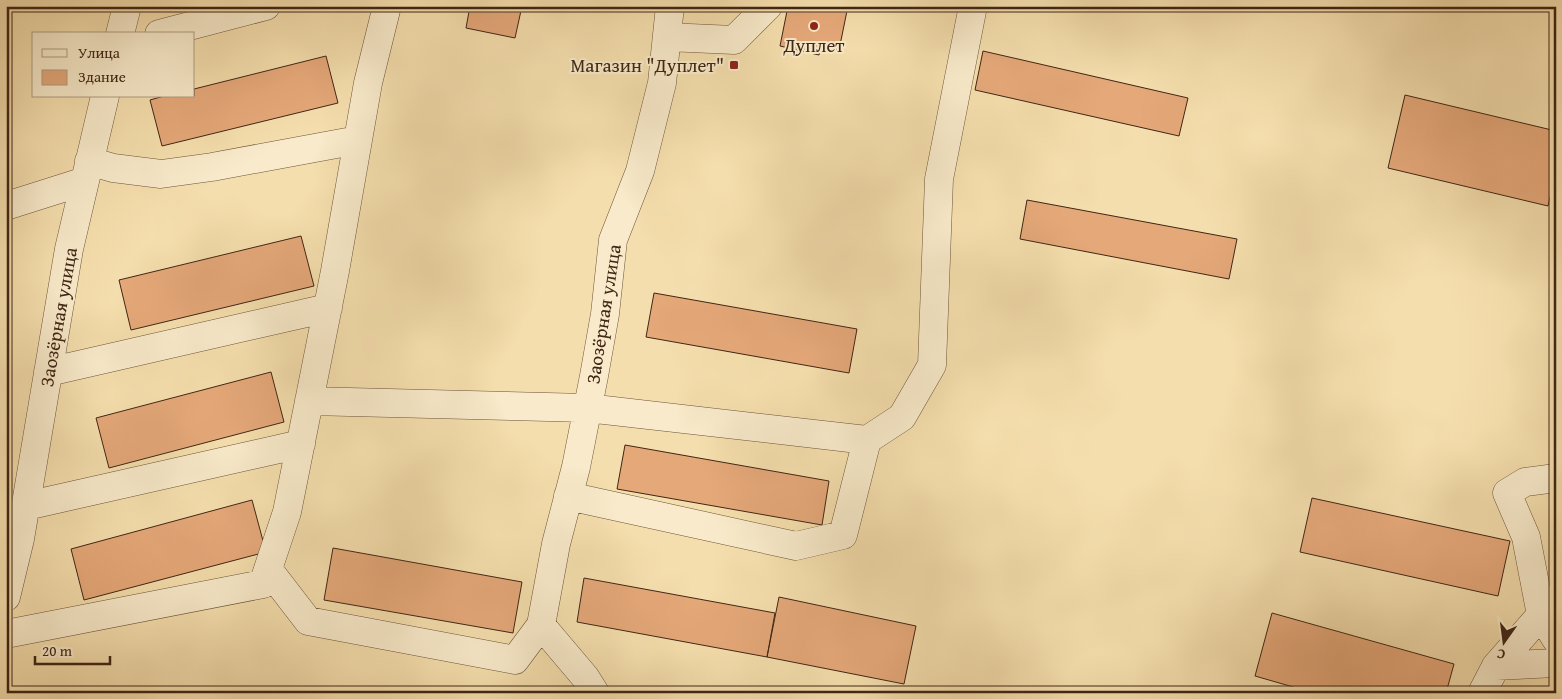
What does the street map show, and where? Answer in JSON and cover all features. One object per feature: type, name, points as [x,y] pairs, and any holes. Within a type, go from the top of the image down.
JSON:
[{"type":"street","points":[[120,32],[127,6]]},
{"type":"street","points":[[167,32],[266,6]]},
{"type":"street","points":[[6,634],[263,584],[287,512],[328,308],[368,83],[386,6]]},
{"type":"street","name":"Заозёрная улица","points":[[542,624],[556,544],[576,467],[605,314],[613,240],[640,171],[662,83],[670,6]]},
{"type":"street","points":[[667,37],[734,40],[768,6]]},
{"type":"street","points":[[309,401],[587,408],[867,440],[902,417],[932,365],[939,179],[973,6]]},
{"type":"street","name":"Заозёрная улица","points":[[6,598],[13,539],[26,506],[68,249],[105,98]]},
{"type":"street","points":[[6,206],[87,171],[113,168],[161,174],[212,167],[358,140]]},
{"type":"street","points":[[48,372],[328,308]]},
{"type":"street","points":[[568,496],[796,546],[843,536],[867,440]]},
{"type":"street","points":[[26,506],[301,444]]},
{"type":"street","points":[[1556,478],[1526,482],[1507,493],[1526,537],[1541,615],[1556,639]]},
{"type":"street","points":[[268,569],[308,621],[515,660],[542,624],[585,677],[595,693]]},
{"type":"street","points":[[1482,693],[1496,666],[1541,615]]},
{"type":"street","points":[[1496,666],[1556,663]]},
{"type":"building","points":[[470,6],[522,6],[515,38],[466,28]]},
{"type":"building","name":"Дуплет","points":[[788,6],[848,6],[839,50],[821,46],[819,55],[780,46]]},
{"type":"building","points":[[983,51],[1188,98],[1179,136],[975,90]]},
{"type":"building","points":[[326,56],[338,103],[162,146],[150,100],[157,98],[195,98],[195,89]]},
{"type":"building","points":[[1405,95],[1556,131],[1556,172],[1548,206],[1388,168]]},
{"type":"building","points":[[1027,200],[1237,239],[1229,279],[1020,239]]},
{"type":"building","points":[[301,236],[314,286],[131,330],[119,280]]},
{"type":"building","points":[[654,293],[857,329],[849,373],[646,337]]},
{"type":"building","points":[[271,372],[284,422],[109,468],[96,418]]},
{"type":"building","points":[[625,445],[829,481],[822,525],[617,489]]},
{"type":"building","points":[[1312,498],[1510,541],[1498,596],[1300,552]]},
{"type":"building","points":[[252,500],[266,552],[84,600],[71,549]]},
{"type":"building","points":[[333,548],[522,582],[513,633],[324,600]]},
{"type":"building","points":[[584,578],[775,613],[767,657],[577,622]]},
{"type":"building","points":[[779,597],[916,626],[904,684],[767,657]]},
{"type":"building","points":[[1272,613],[1454,664],[1446,693],[1314,693],[1255,676]]},
{"type":"place","name":"Дуплет","points":[[814,26]]},
{"type":"place","name":"Магазин \"Дуплет\"","points":[[734,65]]}]
